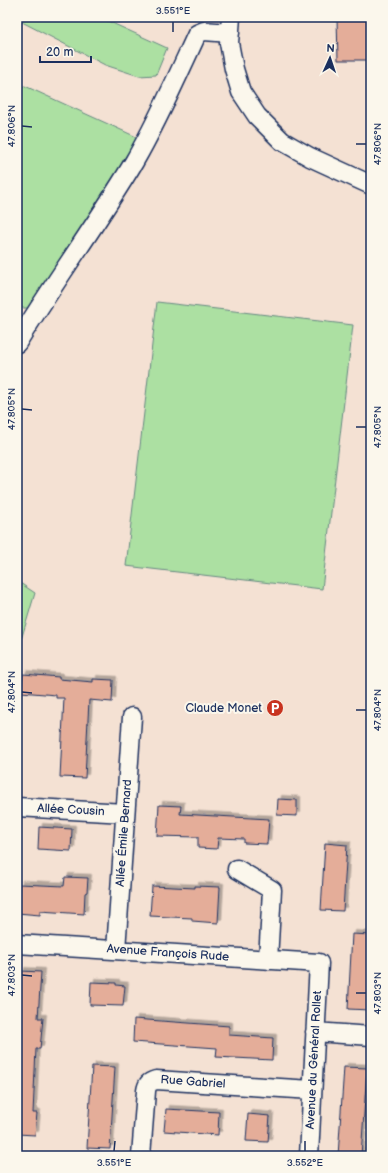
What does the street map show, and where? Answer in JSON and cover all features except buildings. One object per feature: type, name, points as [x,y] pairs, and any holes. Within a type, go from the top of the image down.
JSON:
[{"type":"street","points":[[17,343],[73,259],[134,161],[161,111],[197,34],[231,25],[229,43],[234,69],[241,92],[256,116],[282,141],[310,157],[371,185]]},
{"type":"street","name":"Allée Émile Bernard","points":[[116,950],[132,717]]},
{"type":"street","name":"Allée Cousin","points":[[17,807],[125,813]]},
{"type":"street","points":[[237,869],[272,890],[268,960]]},
{"type":"street","name":"Avenue François Rude","points":[[17,944],[319,963]]},
{"type":"street","name":"Avenue du Général Rollet","points":[[309,1156],[319,963]]},
{"type":"street","points":[[315,1032],[371,1036]]},
{"type":"street","name":"Rue Gabriel","points":[[141,1156],[146,1091],[148,1084],[151,1081],[156,1080],[312,1090]]},
{"type":"green space","points":[[17,17],[99,17],[167,48],[156,75],[139,76],[105,65],[22,22],[17,21]]},
{"type":"green space","points":[[25,86],[143,140],[28,308],[17,308],[17,87]]},
{"type":"green space","points":[[157,302],[353,325],[322,589],[126,566]]},
{"type":"green space","points":[[17,581],[35,593],[21,640],[17,639]]},
{"type":"place","name":"Claude Monet","points":[[275,708]]}]
